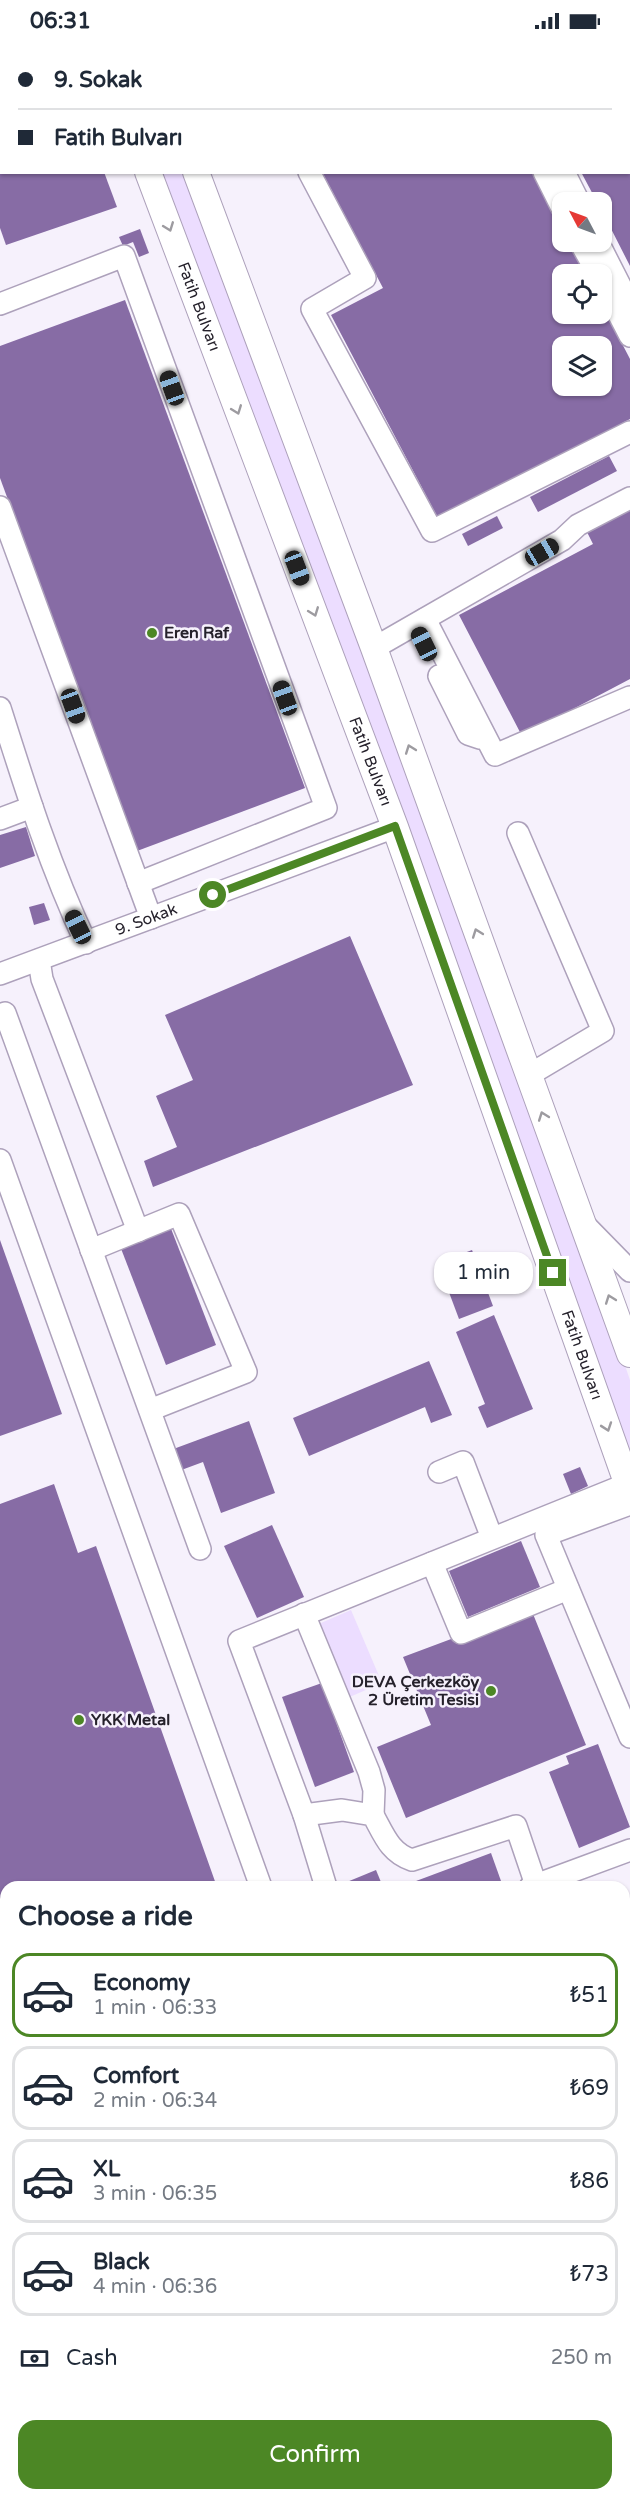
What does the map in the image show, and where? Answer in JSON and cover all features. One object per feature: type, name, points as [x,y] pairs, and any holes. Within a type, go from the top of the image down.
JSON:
[{"type":"main road","name":"Fatih Bulvarı","points":[[149,174],[395,826],[629,1493]]},
{"type":"main road","points":[[197,174],[374,648],[582,1222],[630,1345]]},
{"type":"main road","points":[[395,826],[419,821],[443,838]]},
{"type":"street","points":[[310,174],[365,278],[312,309],[432,531],[630,432]]},
{"type":"street","points":[[545,174],[554,192]]},
{"type":"street","points":[[565,174],[574,192]]},
{"type":"street","points":[[603,252],[630,305]]},
{"type":"street","points":[[0,304],[124,256],[326,808],[138,883]]},
{"type":"street","points":[[612,301],[630,336]]},
{"type":"street","points":[[374,648],[561,540],[578,525],[630,498]]},
{"type":"street","points":[[0,507],[151,918]]},
{"type":"street","points":[[419,622],[495,755],[630,697]]},
{"type":"street","points":[[0,708],[32,807],[70,911],[86,943]]},
{"type":"street","points":[[0,819],[32,807]]},
{"type":"street","name":"9. Sokak","points":[[0,974],[395,826]]},
{"type":"street","points":[[518,833],[603,1031],[529,1075]]},
{"type":"street","points":[[39,960],[42,979],[138,1231]]},
{"type":"street","points":[[5,1012],[201,1549]]},
{"type":"street","points":[[0,1160],[259,1881]]},
{"type":"street","points":[[91,1250],[179,1214],[246,1372],[150,1410]]},
{"type":"street","points":[[582,1222],[630,1271]]},
{"type":"street","points":[[439,1472],[463,1462],[492,1538]]},
{"type":"street","points":[[324,1881],[304,1815],[239,1641],[492,1538],[629,1493]]},
{"type":"street","points":[[629,1493],[546,1535],[630,1737]]},
{"type":"street","points":[[432,1563],[461,1633],[568,1589]]},
{"type":"street","points":[[304,1614],[369,1772],[374,1790],[373,1815],[390,1847],[400,1856],[412,1860],[516,1826],[532,1881]]},
{"type":"street","points":[[304,1815],[342,1810],[373,1815]]},
{"type":"street","points":[[546,1881],[630,1850]]},
{"type":"shaded area","points":[[163,174],[190,174],[596,1282],[630,1380],[630,1463],[282,493]]},
{"type":"shaded area","points":[[351,1610],[382,1683],[345,1699],[314,1626]]},
{"type":"building","points":[[0,174],[105,174],[117,207],[6,245],[0,228]]},
{"type":"building","points":[[323,174],[533,174],[552,211],[552,252],[574,252],[580,264],[552,264],[552,324],[612,324],[630,359],[630,419],[439,520],[331,315],[383,288]]},
{"type":"building","points":[[582,174],[630,174],[630,266],[612,231],[612,192],[592,192]]},
{"type":"building","points":[[140,229],[149,253],[139,257],[133,242],[123,246],[119,237]]},
{"type":"building","name":"Eren Raf","points":[[125,300],[305,788],[137,851],[0,478],[0,346]]},
{"type":"building","points":[[609,456],[617,471],[538,512],[530,497]]},
{"type":"building","points":[[630,509],[630,679],[522,736],[459,615],[593,544],[587,532]]},
{"type":"building","points":[[497,516],[503,528],[468,546],[462,534]]},
{"type":"building","points":[[26,827],[35,856],[0,868],[0,835]]},
{"type":"building","points":[[44,903],[50,920],[34,925],[29,907]]},
{"type":"building","points":[[350,936],[413,1085],[153,1187],[144,1161],[177,1147],[156,1096],[193,1080],[165,1015]]},
{"type":"building","points":[[170,1226],[216,1345],[166,1365],[120,1246]]},
{"type":"building","points":[[0,1240],[62,1414],[0,1436]]},
{"type":"building","points":[[472,1250],[493,1306],[459,1319],[438,1263]]},
{"type":"building","points":[[494,1315],[533,1409],[487,1428],[478,1407],[485,1404],[456,1332]]},
{"type":"building","points":[[429,1361],[452,1415],[431,1423],[425,1407],[309,1456],[293,1418]]},
{"type":"building","points":[[249,1421],[275,1493],[221,1513],[203,1462],[176,1472],[168,1451]]},
{"type":"building","points":[[580,1467],[588,1486],[571,1494],[563,1474]]},
{"type":"building","name":"YKK Metal","points":[[54,1484],[78,1553],[96,1546],[215,1881],[0,1881],[0,1504]]},
{"type":"building","points":[[272,1525],[304,1597],[257,1618],[224,1546]]},
{"type":"building","points":[[521,1541],[540,1587],[468,1617],[449,1571]]},
{"type":"building","name":"DEVA Çerkezköy 2 Üretim Tesisi","points":[[531,1609],[586,1745],[406,1818],[377,1747],[431,1725],[403,1657]]},
{"type":"building","points":[[322,1683],[354,1772],[315,1787],[282,1697]]},
{"type":"building","points":[[598,1744],[630,1827],[579,1848],[549,1772],[569,1764],[566,1756]]},
{"type":"building","points":[[491,1853],[501,1881],[416,1881]]},
{"type":"building","points":[[376,1870],[381,1881],[349,1881]]},
{"type":"place","name":"Eren Raf","points":[[152,633]]},
{"type":"place","name":"DEVA Çerkezköy 2 Üretim Tesisi","points":[[491,1691]]},
{"type":"place","name":"YKK Metal","points":[[79,1720]]},
{"type":"route","points":[[213,895],[395,826],[553,1273]]}]
